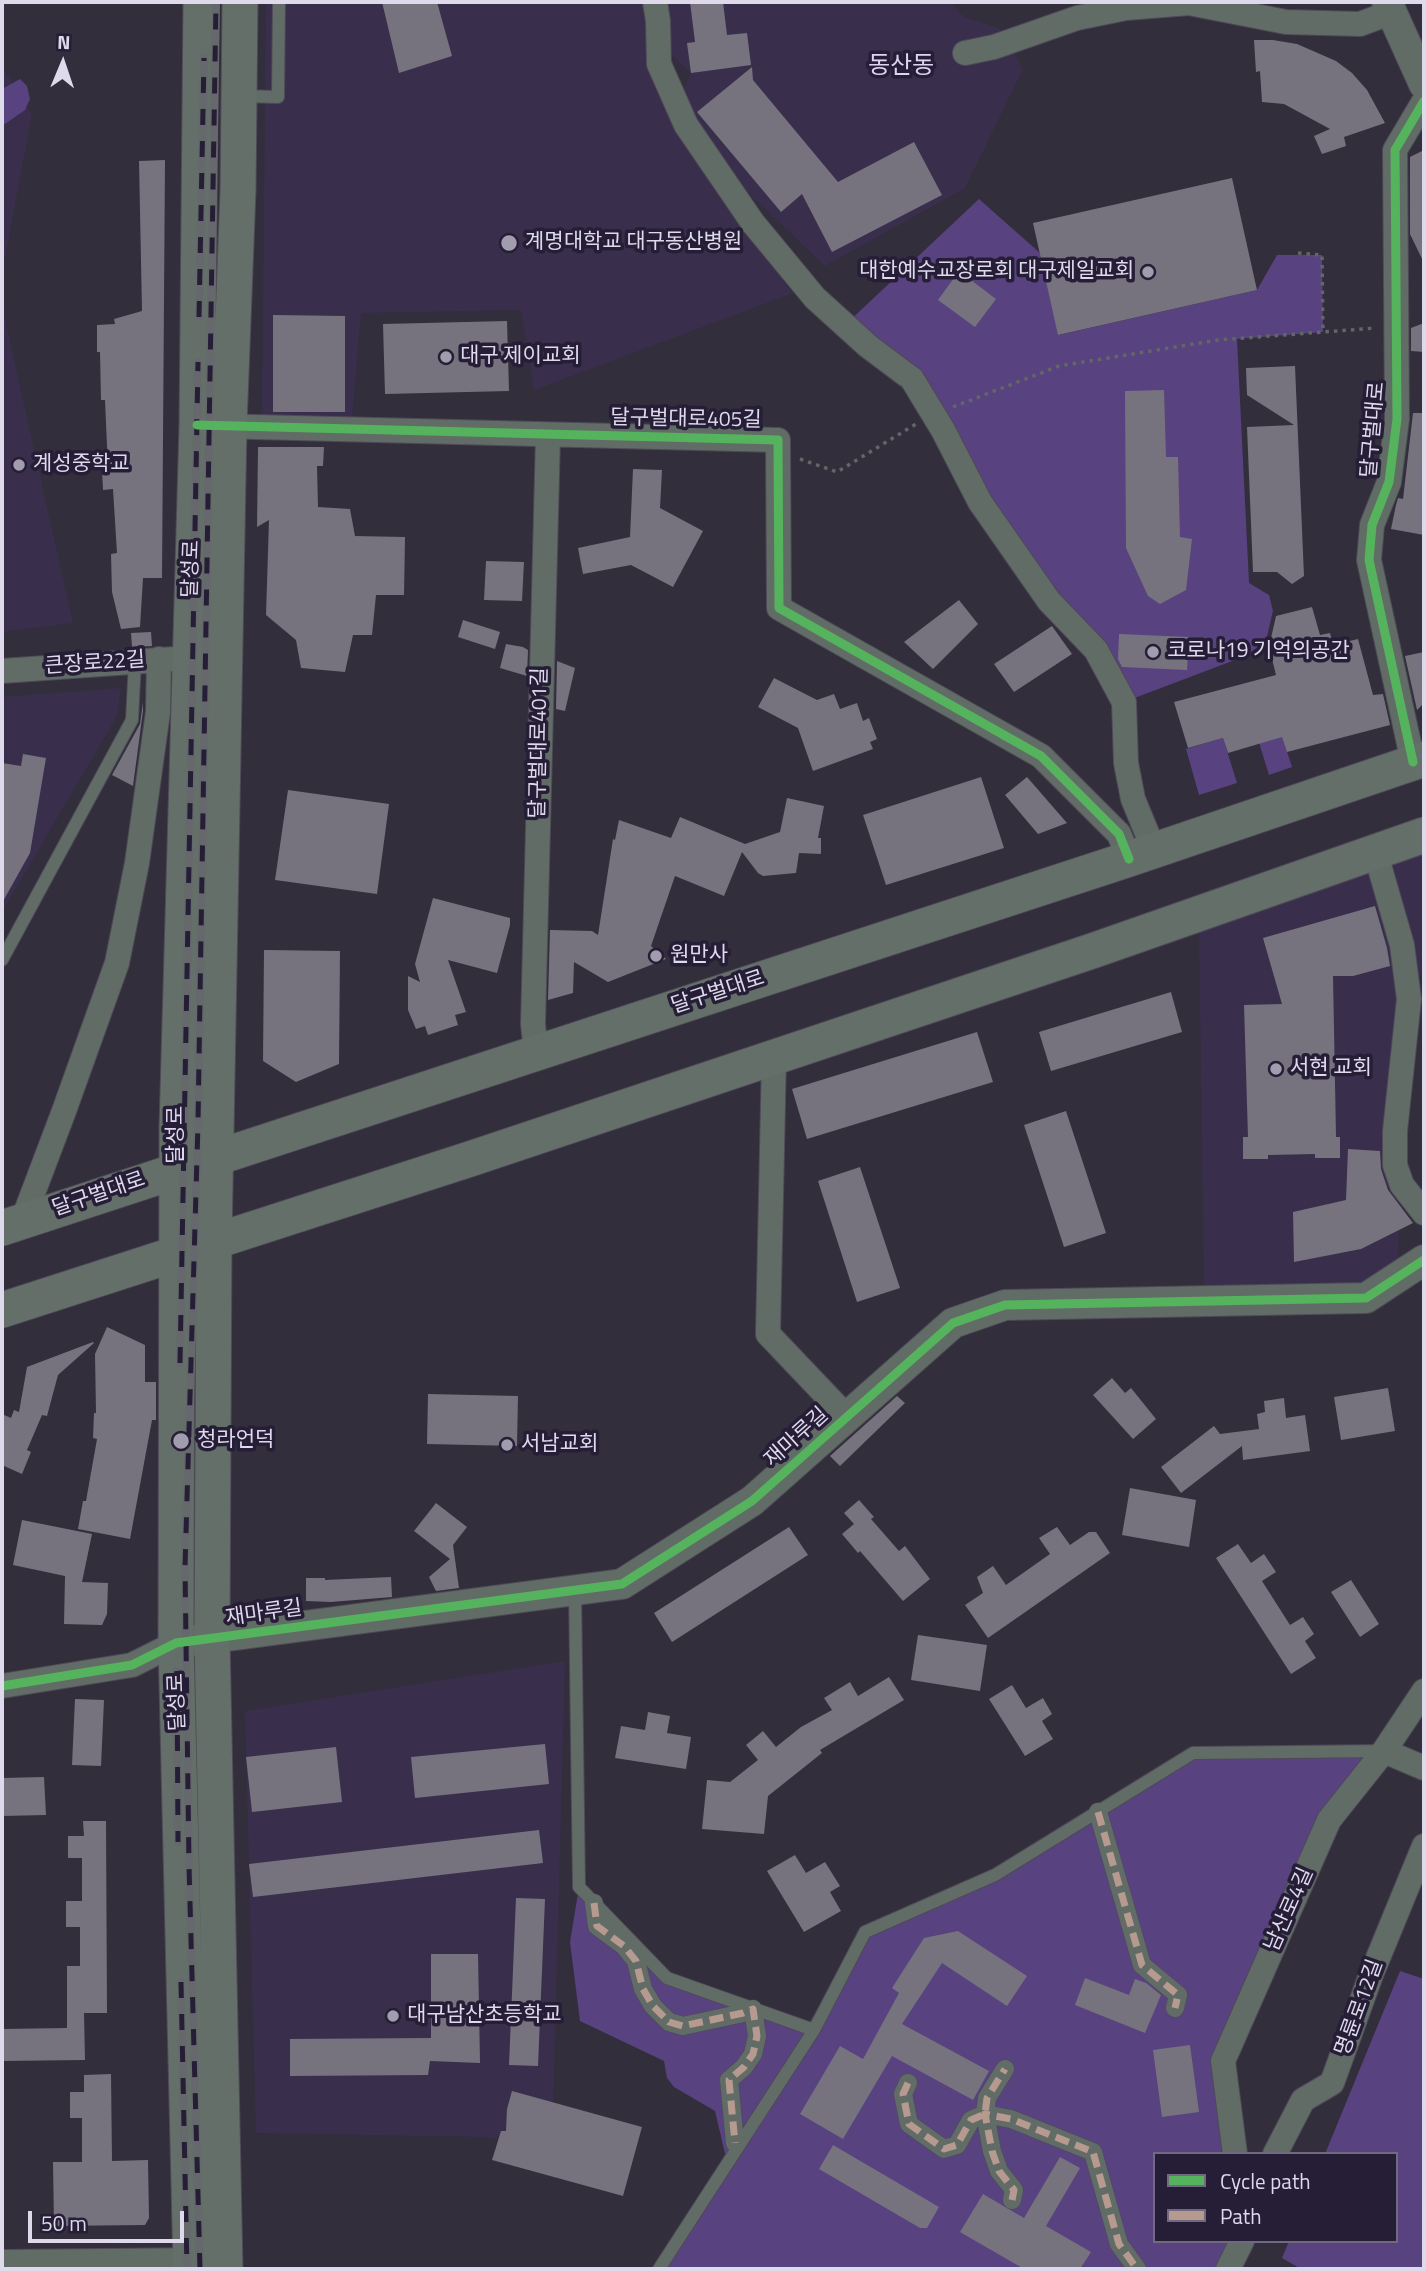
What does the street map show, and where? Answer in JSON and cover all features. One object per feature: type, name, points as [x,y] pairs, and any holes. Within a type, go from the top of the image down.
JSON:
[{"type":"main road","name":"달성로","points":[[201,2],[213,425],[161,660],[177,1169],[176,1643],[208,2265]]},
{"type":"main road","points":[[208,2265],[216,1157],[213,425],[238,191],[240,2]]},
{"type":"main road","name":"달구벌대로","points":[[12,1225],[1141,855],[1419,760]]},
{"type":"main road","points":[[2,1310],[484,1155],[1092,951],[1424,835]]},
{"type":"street","points":[[655,2],[659,64],[686,125],[752,223],[815,298],[869,346],[912,379],[981,502],[1049,601],[1096,650],[1124,702],[1126,763],[1141,855]]},
{"type":"street","points":[[965,54],[994,47],[1077,18],[1126,8],[1189,3],[1286,22],[1360,24],[1389,7],[1424,84]]},
{"type":"street","name":"달구벌대로","points":[[1419,760],[1369,559],[1373,525],[1389,482],[1396,419],[1395,150],[1424,101]]},
{"type":"street","name":"달구벌대로405길","points":[[213,425],[778,440],[779,608],[1041,756],[1141,855]]},
{"type":"street","name":"달구벌대로401길","points":[[536,1052],[533,1024],[548,435]]},
{"type":"street","name":"달구벌대로","points":[[12,1225],[64,1111],[117,963],[139,849],[158,712],[161,660]]},
{"type":"street","name":"큰장로22길","points":[[2,671],[161,660]]},
{"type":"street","points":[[1375,851],[1402,945],[1409,999],[1395,1131],[1395,1165],[1402,1185],[1424,1213]]},
{"type":"street","points":[[774,1057],[768,1334],[847,1417]]},
{"type":"street","name":"재마루길","points":[[176,1643],[622,1584],[752,1501],[953,1323],[1005,1305],[1366,1298],[1424,1260]]},
{"type":"street","points":[[2,1686],[132,1665],[176,1643]]},
{"type":"street","name":"남산로4길","points":[[1235,2152],[1223,2061],[1329,1820],[1384,1751],[1424,1690]]},
{"type":"street","points":[[1384,1751],[1424,1768]]},
{"type":"street","points":[[1098,1812],[1142,1965],[1178,1994],[1175,2008]]},
{"type":"street","name":"명륜로12길","points":[[1276,2152],[1303,2100],[1332,2083],[1371,1975],[1424,1846]]},
{"type":"street","points":[[594,1903],[597,1926],[634,1951],[643,1989],[653,2006],[669,2022],[683,2026],[753,2009],[757,2036],[753,2054],[744,2067],[729,2080],[735,2143]]},
{"type":"street","points":[[1005,2069],[987,2098],[985,2114],[999,2171],[1014,2190],[1012,2200]]},
{"type":"street","points":[[908,2083],[903,2094],[909,2124],[944,2149],[957,2145],[971,2120],[985,2114],[1012,2119],[1093,2152],[1119,2244],[1137,2269]]},
{"type":"street","points":[[1228,2269],[1241,2243]]},
{"type":"street","points":[[2,2262],[208,2265]]},
{"type":"lane","points":[[237,96],[278,97],[279,2]]},
{"type":"lane","points":[[2,960],[132,720],[161,660]]},
{"type":"lane","points":[[576,1590],[579,1887],[594,1903]]},
{"type":"lane","points":[[659,2269],[814,2031],[865,1932],[995,1875],[1193,1754],[1384,1751]]},
{"type":"lane","points":[[634,1951],[667,1978],[814,2031]]},
{"type":"path","points":[[1298,253],[1322,255],[1323,332]]},
{"type":"path","points":[[951,408],[1059,366],[1218,340],[1395,327]]},
{"type":"path","points":[[778,451],[837,472],[918,423]]},
{"type":"shaded area","name":"계명대학교 대구동산병원","points":[[266,2],[648,2],[667,111],[717,193],[793,293],[534,390],[521,310],[361,313],[352,417],[262,417]]},
{"type":"shaded area","points":[[659,2],[950,2],[964,17],[1001,29],[1023,69],[965,188],[825,266],[733,178],[679,100],[691,73],[666,49]]},
{"type":"shaded area","points":[[2,66],[32,115],[2,273]]},
{"type":"shaded area","points":[[20,79],[27,86],[30,99],[25,110],[2,126],[2,85],[4,88]]},
{"type":"shaded area","points":[[979,199],[1040,253],[1059,335],[1257,290],[1277,255],[1322,255],[1323,332],[1237,339],[1249,583],[1269,595],[1273,611],[1264,649],[1124,702],[1049,601],[912,379],[845,325]]},
{"type":"shaded area","name":"계성중학교","points":[[2,306],[73,623],[2,632]]},
{"type":"shaded area","points":[[121,688],[117,716],[2,912],[2,697]]},
{"type":"shaded area","points":[[1280,730],[1292,767],[1269,775],[1257,736]]},
{"type":"shaded area","points":[[1223,738],[1237,783],[1199,795],[1186,749]]},
{"type":"shaded area","points":[[1424,850],[1424,974],[1400,982],[1398,1278],[1366,1298],[1204,1299],[1199,925]]},
{"type":"shaded area","points":[[565,1661],[552,2147],[486,2137],[256,2133],[245,1711]]},
{"type":"shaded area","points":[[1384,1751],[1329,1820],[1224,2061],[1234,2152],[1153,2152],[1153,2243],[1241,2243],[1230,2269],[658,2269],[726,2158],[715,2111],[674,2087],[667,2078],[664,2061],[580,2021],[570,1942],[579,1887],[667,1978],[806,2028],[865,1932],[995,1875],[1193,1753]]},
{"type":"shaded area","points":[[1400,1971],[1424,1979],[1424,2269],[1301,2269],[1282,2258],[1288,2243],[1398,2243],[1398,2152],[1326,2152]]},
{"type":"building","points":[[382,2],[437,2],[452,56],[399,73]]},
{"type":"building","points":[[690,2],[723,2],[727,35],[747,33],[751,65],[691,73],[687,43],[695,42]]},
{"type":"building","points":[[1254,40],[1297,44],[1336,61],[1352,73],[1367,90],[1385,123],[1344,137],[1346,146],[1322,154],[1314,136],[1330,129],[1284,104],[1262,102],[1260,71],[1256,72]]},
{"type":"building","points":[[752,67],[753,80],[838,182],[914,142],[942,195],[832,252],[802,194],[781,212],[697,112]]},
{"type":"building","points":[[1424,150],[1424,263],[1410,234],[1410,157]]},
{"type":"building","points":[[165,160],[162,578],[143,578],[140,627],[121,629],[112,592],[111,554],[117,553],[113,489],[103,490],[102,470],[108,469],[105,400],[101,400],[97,325],[115,324],[114,319],[142,311],[139,161]]},
{"type":"building","name":"대한예수교장로회 대구제일교회","points":[[1232,178],[1257,290],[1058,335],[1033,223]]},
{"type":"building","points":[[959,271],[996,299],[975,327],[938,300]]},
{"type":"building","points":[[273,315],[345,316],[345,412],[273,412]]},
{"type":"building","name":"대구 제이교회","points":[[507,321],[509,391],[385,394],[383,324]]},
{"type":"building","points":[[1424,323],[1424,352],[1411,351],[1411,328]]},
{"type":"building","points":[[1295,366],[1304,576],[1292,584],[1277,572],[1253,572],[1247,427],[1294,425],[1247,395],[1246,368]]},
{"type":"building","points":[[1164,390],[1166,457],[1178,457],[1180,537],[1192,539],[1186,590],[1160,604],[1148,596],[1126,548],[1125,391]]},
{"type":"building","points":[[1413,413],[1424,413],[1424,535],[1391,529],[1398,498],[1403,499]]},
{"type":"building","points":[[258,447],[324,447],[323,466],[317,466],[318,507],[350,509],[355,536],[405,537],[404,595],[376,595],[372,635],[353,635],[345,672],[301,668],[296,640],[266,615],[269,520],[257,527]]},
{"type":"building","points":[[633,469],[662,470],[660,508],[703,531],[673,587],[631,565],[583,574],[578,548],[630,537]]},
{"type":"building","points":[[486,561],[524,562],[522,601],[484,600]]},
{"type":"building","points":[[959,600],[978,624],[933,669],[904,642]]},
{"type":"building","points":[[1312,607],[1320,635],[1330,633],[1333,645],[1358,639],[1373,695],[1383,694],[1390,725],[1287,752],[1282,737],[1228,753],[1223,738],[1188,748],[1174,702],[1276,675],[1269,647],[1276,616]]},
{"type":"building","points":[[463,620],[500,632],[495,649],[458,637]]},
{"type":"building","points":[[1052,626],[1072,654],[1014,692],[994,664]]},
{"type":"building","points":[[151,632],[152,646],[132,647],[131,633]]},
{"type":"building","name":"코로나19 기억의공간","points":[[1119,634],[1189,637],[1187,670],[1122,667],[1118,659]]},
{"type":"building","points":[[506,644],[528,650],[527,676],[500,668]]},
{"type":"building","points":[[1424,652],[1424,703],[1417,710],[1405,656]]},
{"type":"building","points":[[557,661],[575,668],[565,711],[556,709]]},
{"type":"building","points":[[774,678],[817,700],[834,694],[840,709],[857,703],[863,721],[869,718],[877,739],[870,742],[873,749],[813,771],[798,728],[758,707]]},
{"type":"building","points":[[143,702],[133,786],[112,775],[140,724]]},
{"type":"building","points":[[23,754],[46,758],[30,853],[2,903],[2,763],[21,766]]},
{"type":"building","points":[[981,777],[1004,848],[886,885],[863,815]]},
{"type":"building","points":[[1027,777],[1067,823],[1038,834],[1005,795]]},
{"type":"building","points":[[288,790],[389,804],[377,894],[275,880]]},
{"type":"building","points":[[787,798],[824,806],[818,838],[821,838],[821,854],[799,853],[796,873],[763,876],[742,852],[724,896],[675,876],[651,946],[666,959],[608,982],[574,962],[573,993],[548,1000],[550,930],[592,931],[598,935],[613,839],[615,840],[619,820],[671,838],[680,817],[745,844],[780,832]]},
{"type":"building","points":[[433,898],[510,918],[510,925],[497,973],[448,960],[466,1012],[455,1015],[458,1025],[428,1035],[425,1026],[416,1029],[408,1010],[408,976],[420,982],[415,964]]},
{"type":"building","points":[[1375,906],[1390,966],[1353,976],[1333,976],[1336,1137],[1340,1137],[1340,1158],[1315,1158],[1315,1154],[1268,1155],[1268,1159],[1243,1159],[1243,1137],[1248,1137],[1244,1005],[1282,1004],[1263,938]]},
{"type":"building","points":[[264,950],[340,951],[339,1064],[296,1082],[263,1061]]},
{"type":"building","points":[[1171,992],[1182,1032],[1051,1071],[1039,1032]]},
{"type":"building","points":[[977,1032],[993,1082],[807,1139],[792,1089]]},
{"type":"building","points":[[1066,1111],[1106,1233],[1064,1247],[1024,1125]]},
{"type":"building","points":[[1348,1149],[1380,1151],[1381,1169],[1388,1190],[1413,1223],[1361,1249],[1294,1262],[1293,1212],[1346,1200]]},
{"type":"building","points":[[860,1167],[900,1288],[857,1302],[818,1181]]},
{"type":"building","points":[[107,1327],[145,1345],[145,1382],[156,1382],[156,1420],[152,1420],[130,1539],[78,1529],[97,1439],[93,1438],[96,1413],[95,1354]]},
{"type":"building","points":[[93,1342],[58,1375],[47,1416],[42,1415],[27,1450],[31,1452],[22,1474],[2,1465],[2,1414],[11,1418],[14,1410],[19,1412],[27,1367]]},
{"type":"building","points":[[1112,1378],[1125,1393],[1131,1388],[1156,1419],[1133,1439],[1093,1395]]},
{"type":"building","points":[[1388,1388],[1395,1431],[1341,1440],[1334,1397]]},
{"type":"building","points":[[428,1394],[518,1396],[517,1446],[427,1444]]},
{"type":"building","points":[[897,1396],[905,1403],[840,1466],[830,1456]]},
{"type":"building","points":[[1284,1398],[1286,1418],[1305,1415],[1310,1451],[1243,1460],[1242,1446],[1181,1493],[1161,1467],[1214,1426],[1220,1434],[1259,1429],[1257,1414],[1265,1412],[1264,1401]]},
{"type":"building","points":[[1130,1488],[1196,1500],[1189,1547],[1122,1535]]},
{"type":"building","points":[[859,1500],[874,1517],[871,1519],[899,1551],[905,1546],[930,1579],[903,1601],[842,1534],[854,1524],[844,1513]]},
{"type":"building","points":[[436,1503],[467,1527],[453,1545],[459,1588],[436,1591],[429,1577],[450,1559],[414,1531]]},
{"type":"building","points":[[22,1520],[92,1534],[82,1582],[108,1583],[107,1614],[102,1625],[64,1624],[65,1576],[13,1565]]},
{"type":"building","points":[[789,1527],[808,1555],[672,1642],[654,1613]]},
{"type":"building","points":[[1057,1527],[1070,1545],[1089,1532],[1096,1532],[1110,1553],[988,1638],[965,1605],[983,1593],[977,1577],[993,1566],[1006,1585],[1050,1554],[1039,1538]]},
{"type":"building","points":[[1238,1544],[1251,1563],[1264,1554],[1276,1572],[1262,1581],[1290,1625],[1303,1617],[1314,1634],[1305,1641],[1316,1658],[1291,1674],[1216,1558]]},
{"type":"building","points":[[391,1577],[392,1597],[331,1602],[306,1601],[306,1578],[325,1580]]},
{"type":"building","points":[[1351,1580],[1379,1624],[1360,1637],[1331,1592]]},
{"type":"building","points":[[918,1635],[987,1645],[980,1691],[911,1680]]},
{"type":"building","points":[[889,1677],[904,1700],[820,1750],[822,1753],[768,1796],[764,1834],[702,1829],[707,1780],[730,1782],[758,1760],[746,1745],[763,1731],[776,1747],[801,1727],[832,1710],[824,1698],[850,1682],[858,1696]]},
{"type":"building","points":[[1012,1685],[1026,1708],[1043,1698],[1052,1714],[1042,1721],[1053,1739],[1025,1756],[989,1699]]},
{"type":"building","points":[[75,1699],[104,1700],[101,1766],[72,1765]]},
{"type":"building","points":[[648,1712],[670,1716],[667,1733],[691,1737],[686,1769],[615,1758],[621,1726],[645,1730]]},
{"type":"building","points":[[545,1744],[549,1784],[415,1798],[411,1757]]},
{"type":"building","points":[[336,1747],[342,1802],[252,1812],[246,1757]]},
{"type":"building","points":[[44,1777],[46,1815],[2,1816],[2,1778]]},
{"type":"building","points":[[83,1821],[106,1821],[107,2013],[84,2013],[85,2060],[2,2061],[2,2029],[67,2028],[67,1966],[80,1966],[80,1927],[66,1927],[66,1901],[82,1901],[82,1858],[68,1858],[68,1836],[84,1836]]},
{"type":"building","points":[[539,1830],[543,1863],[253,1897],[249,1864]]},
{"type":"building","points":[[795,1855],[806,1873],[825,1862],[840,1886],[830,1892],[841,1911],[804,1932],[767,1871]]},
{"type":"building","points":[[516,1898],[545,1899],[538,2066],[509,2065]]},
{"type":"building","points":[[958,1931],[1027,1976],[1007,2006],[942,1963],[902,2024],[989,2071],[973,2100],[892,2056],[843,2139],[800,2114],[840,2046],[863,2059],[899,1993],[892,1988],[924,1938]]},
{"type":"building","points":[[431,1954],[478,1954],[480,2063],[430,2061],[428,2075],[290,2076],[290,2039],[431,2038]]},
{"type":"building","points":[[1085,1978],[1129,1995],[1135,1979],[1146,1983],[1161,1995],[1145,2033],[1075,2005]]},
{"type":"building","points":[[1190,2045],[1199,2112],[1162,2117],[1153,2050]]},
{"type":"building","points":[[111,2074],[112,2161],[148,2160],[149,2218],[145,2225],[54,2226],[53,2162],[82,2162],[82,2118],[70,2118],[70,2092],[84,2092],[84,2075]]},
{"type":"building","points":[[512,2091],[642,2127],[623,2196],[492,2160],[501,2131],[506,2131],[507,2109]]},
{"type":"building","points":[[833,2145],[939,2207],[927,2228],[920,2228],[819,2169]]},
{"type":"building","points":[[1060,2157],[1080,2168],[1046,2226],[1091,2252],[1080,2269],[1024,2269],[960,2232],[983,2194],[1024,2218]]},
{"type":"railway","points":[[200,2269],[189,1866],[185,1567],[198,1123],[216,2]]},
{"type":"railway","points":[[199,317],[204,58]]},
{"type":"railway","points":[[180,1363],[198,362]]},
{"type":"railway","points":[[177,1671],[178,1842]]},
{"type":"railway","points":[[181,1982],[187,2269]]},
{"type":"marked path","points":[[1098,1812],[1142,1965],[1178,1995],[1175,2008]]},
{"type":"marked path","points":[[594,1903],[597,1926],[624,1946],[636,1961],[643,1989],[653,2006],[669,2022],[683,2026],[753,2009],[757,2036],[753,2054],[744,2067],[729,2080],[735,2143]]},
{"type":"marked path","points":[[908,2083],[903,2094],[909,2124],[944,2149],[957,2145],[971,2120],[985,2114],[987,2098],[1005,2069]]},
{"type":"marked path","points":[[1012,2200],[1014,2190],[999,2171],[985,2114],[1011,2119],[1093,2152],[1119,2244],[1137,2269]]},
{"type":"cycle path","points":[[1413,762],[1369,560],[1372,525],[1389,482],[1397,419],[1395,150],[1424,101]]},
{"type":"cycle path","points":[[197,425],[778,440],[779,608],[1041,756],[1119,834],[1129,859]]},
{"type":"cycle path","points":[[2,1686],[132,1665],[176,1643],[622,1584],[752,1501],[953,1323],[1005,1305],[1366,1298],[1424,1260]]},
{"type":"place","name":"계명대학교 대구동산병원","points":[[509,243]]},
{"type":"place","name":"대한예수교장로회 대구제일교회","points":[[1148,272]]},
{"type":"place","name":"대구 제이교회","points":[[446,357]]},
{"type":"place","name":"계성중학교","points":[[19,465]]},
{"type":"place","name":"코로나19 기억의공간","points":[[1153,652]]},
{"type":"place","name":"원만사","points":[[656,956]]},
{"type":"place","name":"서현 교회","points":[[1276,1069]]},
{"type":"place","name":"청라언덕","points":[[181,1441]]},
{"type":"place","name":"서남교회","points":[[507,1445]]},
{"type":"place","name":"대구남산초등학교","points":[[393,2016]]},
{"type":"district","name":"동산동","points":[[901,67]]}]
